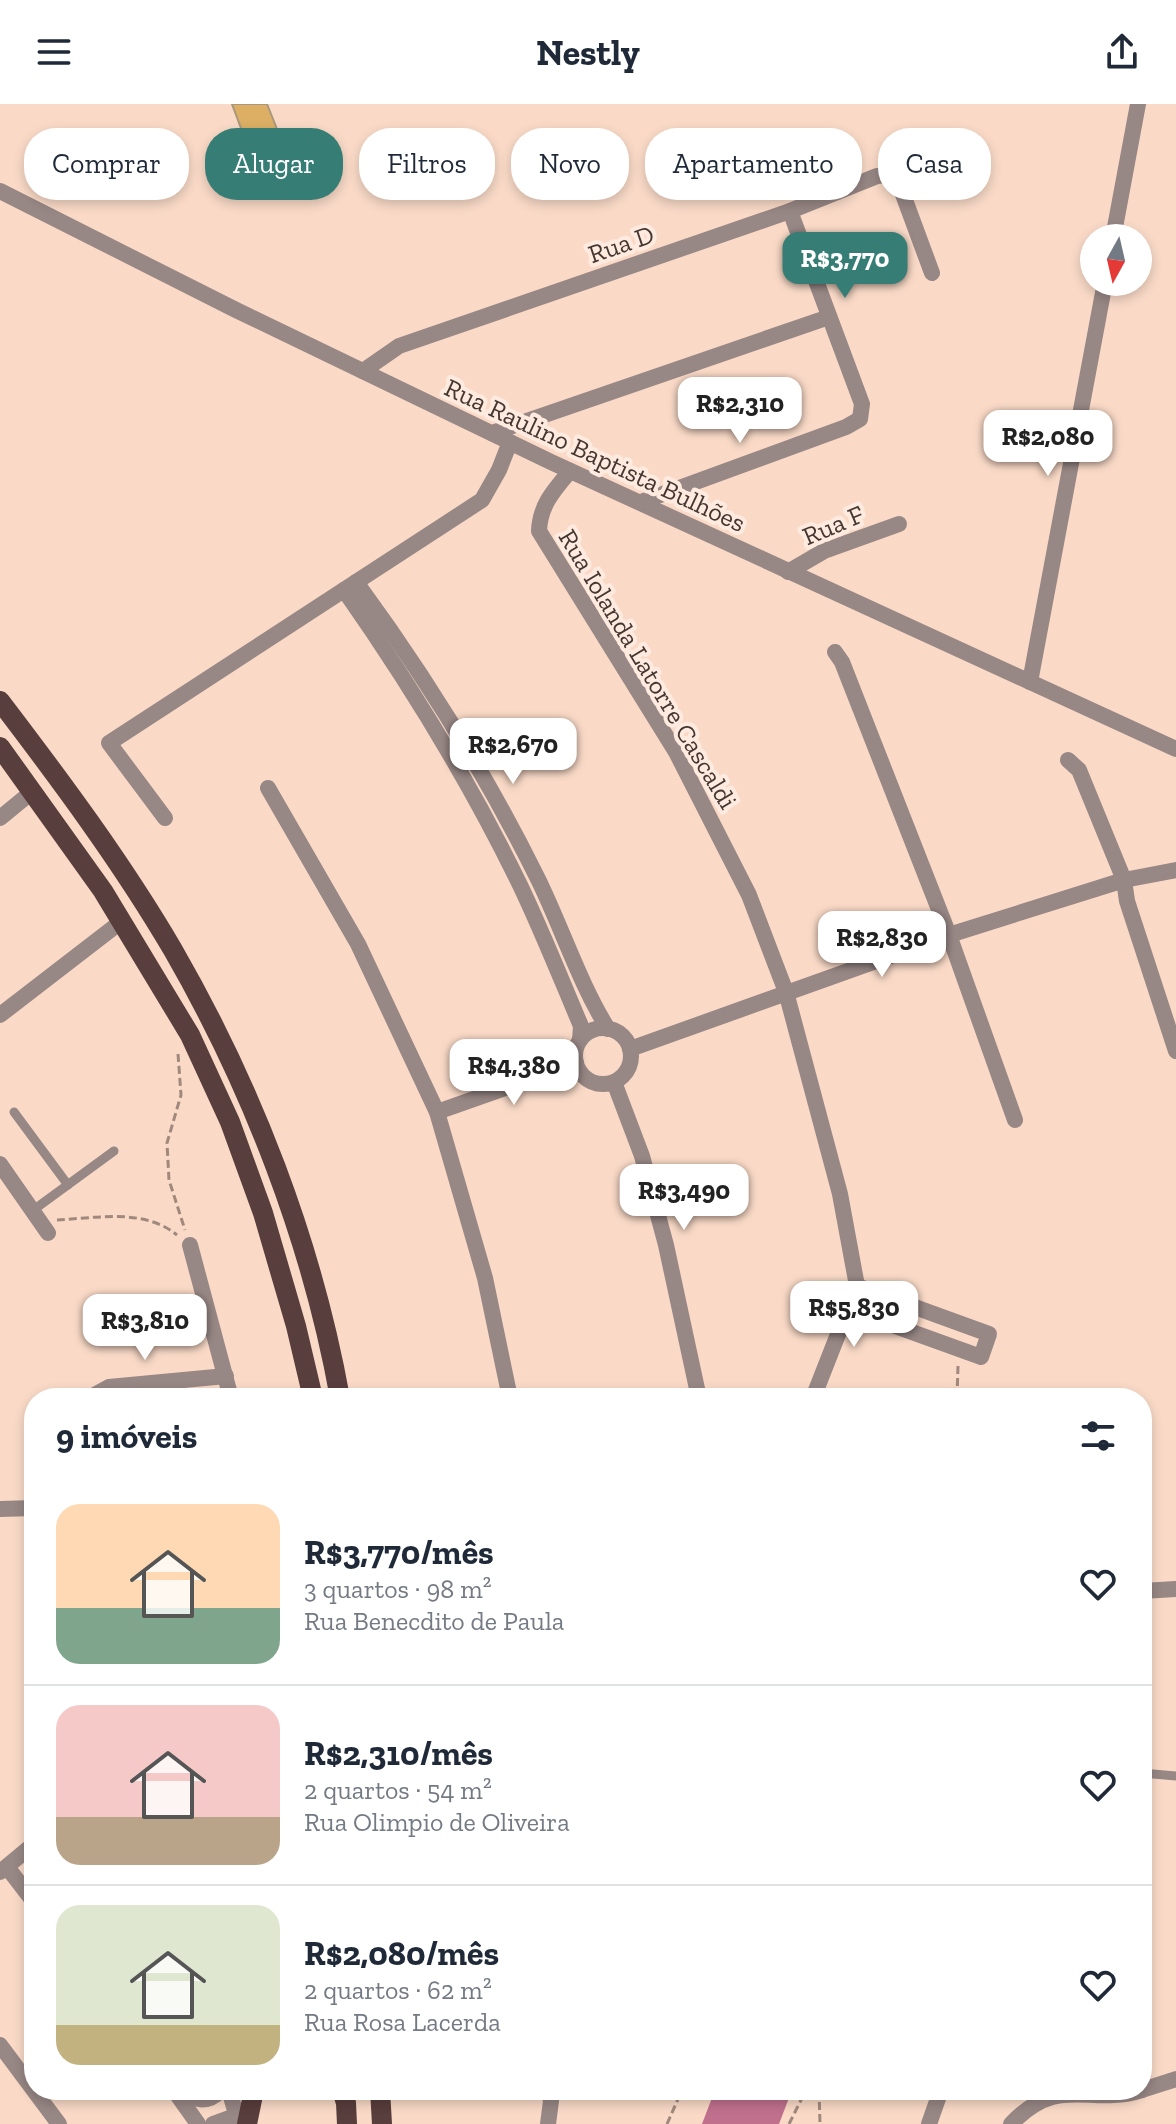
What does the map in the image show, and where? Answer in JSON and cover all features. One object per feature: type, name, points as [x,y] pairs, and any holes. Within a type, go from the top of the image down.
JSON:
[{"type":"main road","points":[[0,701],[127,876],[173,950],[213,1025],[253,1111],[295,1225],[329,1335],[338,1388]]},
{"type":"main road","points":[[0,747],[122,921],[190,1035],[230,1122],[263,1213],[311,1388]]},
{"type":"main road","points":[[240,2121],[249,2100]]},
{"type":"main road","points":[[345,2100],[347,2124]]},
{"type":"main road","points":[[356,2100],[357,2124]]},
{"type":"main road","points":[[381,2100],[382,2124]]},
{"type":"street","points":[[1116,224],[1138,104]]},
{"type":"street","name":"Rua D","points":[[363,371],[399,346],[790,211],[877,176],[889,175],[898,181],[932,273]]},
{"type":"street","name":"Rua Raulino Baptista Bulhões","points":[[0,191],[236,310],[570,471],[1176,749]]},
{"type":"street","points":[[641,502],[846,427],[860,419],[862,404],[790,211]]},
{"type":"street","points":[[1030,682],[1102,296]]},
{"type":"street","points":[[492,433],[829,317]]},
{"type":"street","points":[[165,818],[109,743],[482,500],[510,442]]},
{"type":"street","name":"Rua Iolanda Latorre Cascaldi","points":[[570,471],[540,513],[539,531],[676,752],[749,895],[786,992],[840,1194],[857,1286]]},
{"type":"street","name":"Rua F","points":[[788,572],[824,551],[899,524]]},
{"type":"street","points":[[350,586],[401,644],[487,780],[608,1029]]},
{"type":"street","points":[[350,586],[481,811],[520,886],[581,1026],[576,1063],[590,1081],[606,1084],[621,1078],[629,1065],[630,1049],[622,1036],[608,1029],[592,1031],[580,1040]]},
{"type":"street","points":[[835,652],[842,662],[949,935],[1015,1120]]},
{"type":"street","points":[[1068,760],[1079,770],[1124,880],[1127,901],[1176,1051]]},
{"type":"street","points":[[268,788],[358,944],[437,1112],[485,1278],[508,1388]]},
{"type":"street","points":[[0,818],[33,791]]},
{"type":"street","points":[[630,1049],[949,935],[1124,880],[1176,870]]},
{"type":"street","points":[[0,1015],[122,921]]},
{"type":"street","points":[[437,1112],[576,1063]]},
{"type":"street","points":[[614,1082],[642,1156],[666,1245],[697,1388]]},
{"type":"street","points":[[0,1164],[40,1222]]},
{"type":"street","points":[[190,1245],[229,1388]]},
{"type":"street","points":[[817,1388],[857,1286],[989,1334],[981,1357],[848,1309]]},
{"type":"street","points":[[107,1388],[226,1376]]},
{"type":"street","points":[[0,1509],[24,1508]]},
{"type":"street","points":[[1152,1590],[1176,1589]]},
{"type":"street","points":[[24,1852],[3,1870],[24,1892]]},
{"type":"street","points":[[0,2045],[24,2077]]},
{"type":"street","points":[[1152,2087],[1176,2079]]},
{"type":"street","points":[[41,2100],[59,2124]]},
{"type":"street","points":[[184,2100],[203,2124],[240,2121],[233,2100]]},
{"type":"street","points":[[548,2124],[552,2100]]},
{"type":"street","points":[[929,2124],[937,2100]]},
{"type":"street","points":[[1011,2124],[1024,2110],[1043,2100]]},
{"type":"lane","points":[[14,1112],[68,1185]]},
{"type":"lane","points":[[40,1222],[68,1185],[114,1151]]},
{"type":"lane","points":[[1152,1774],[1176,1776]]},
{"type":"path","points":[[178,1049],[181,1095],[167,1143],[169,1180],[190,1245]]},
{"type":"path","points":[[40,1222],[89,1217],[138,1218],[170,1229],[190,1245]]},
{"type":"path","points":[[957,1388],[960,1349]]},
{"type":"path","points":[[667,2124],[678,2100]]},
{"type":"path","points":[[789,2124],[801,2100]]},
{"type":"path","points":[[819,2100],[820,2124]]},
{"type":"shaded area","points":[[711,2100],[788,2100],[779,2124],[702,2124]]},
{"type":"building","points":[[232,104],[267,104],[277,128],[241,128]]}]
